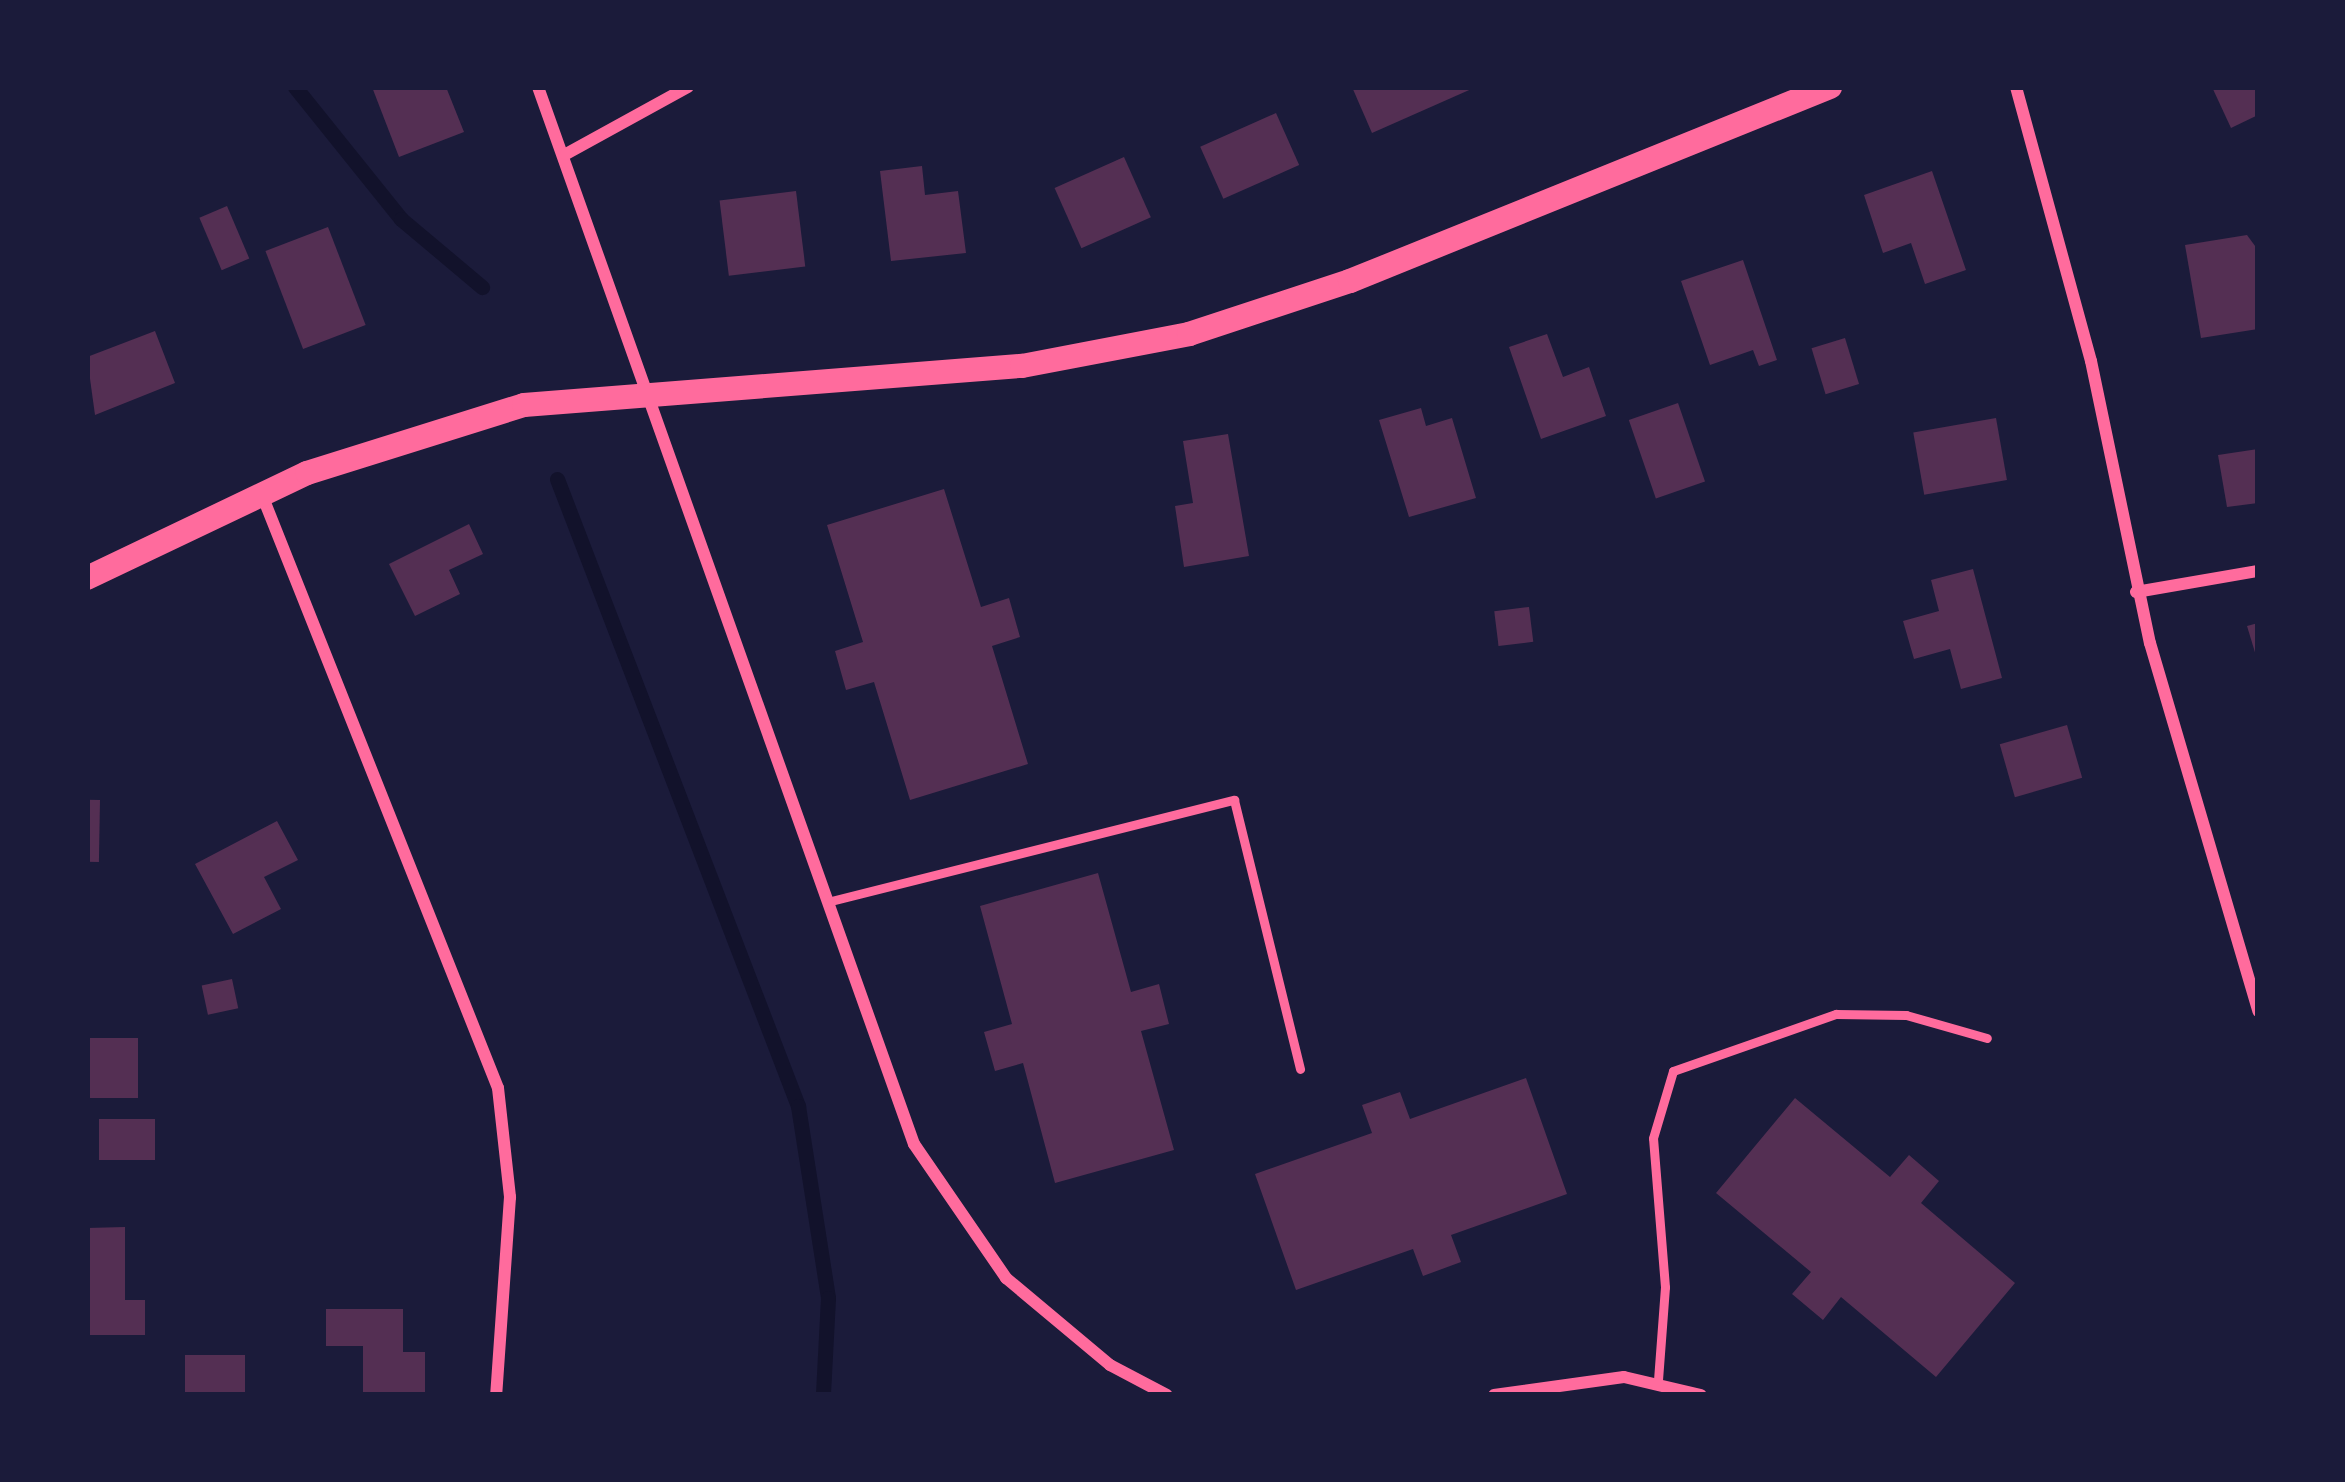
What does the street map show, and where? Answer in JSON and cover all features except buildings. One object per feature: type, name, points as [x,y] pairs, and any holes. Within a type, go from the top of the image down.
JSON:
[{"type":"main road","points":[[87,578],[262,494],[464,420],[646,388],[1022,366],[1190,334],[1350,281],[1830,87]]},
{"type":"street","points":[[538,87],[566,154],[822,904],[895,1103],[955,1214],[1038,1309],[1167,1395]]},
{"type":"street","points":[[566,154],[688,87]]},
{"type":"street","points":[[2016,87],[2091,361],[2136,592],[2258,1011]]},
{"type":"street","points":[[262,494],[497,1088],[510,1197],[496,1395]]},
{"type":"street","points":[[2136,592],[2258,571]]},
{"type":"street","points":[[1494,1395],[1658,1380],[1701,1395]]},
{"type":"lane","points":[[822,904],[1234,800],[1300,1069]]},
{"type":"lane","points":[[1658,1380],[1665,1287],[1652,1138],[1673,1071],[1836,1014],[1906,1015],[1988,1038]]},
{"type":"waterway","points":[[295,87],[401,219],[482,287]]},
{"type":"waterway","points":[[557,479],[798,1106],[828,1298],[823,1395]]}]
